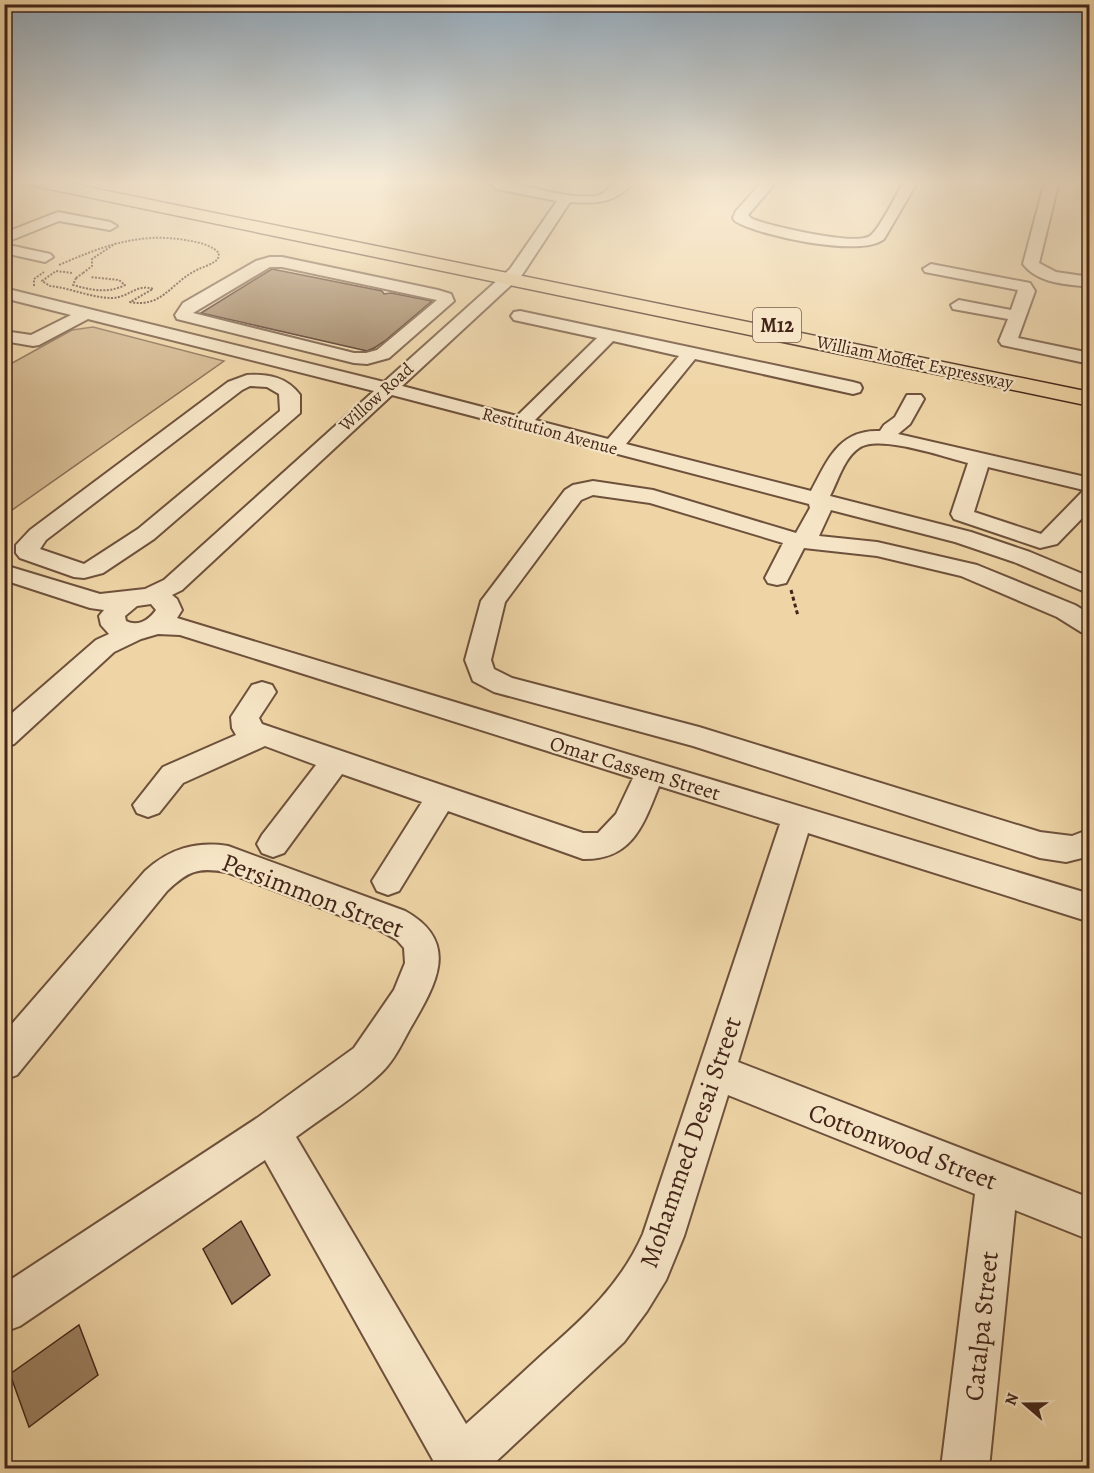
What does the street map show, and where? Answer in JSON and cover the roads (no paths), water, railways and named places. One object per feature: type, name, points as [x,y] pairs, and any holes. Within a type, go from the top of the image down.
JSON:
[{"type":"main road","name":"William Moffet Expressway","points":[[379,250],[1089,388]]},
{"type":"main road","name":"William Moffet Expressway","points":[[387,250],[1089,399]]},
{"type":"street","points":[[9,250],[48,265]]},
{"type":"street","name":"Willow Road","points":[[4,737],[511,276],[530,250]]},
{"type":"street","points":[[1033,250],[1032,266],[1039,270],[1089,282]]},
{"type":"street","points":[[270,262],[282,262],[438,295],[445,297],[446,301],[383,354],[367,359],[342,355],[183,315],[189,307],[270,262]]},
{"type":"street","points":[[931,269],[1024,286],[1027,291],[1013,324]]},
{"type":"street","name":"Restitution Avenue","points":[[4,293],[520,423],[600,455],[818,500],[990,545],[1089,586]]},
{"type":"street","points":[[959,305],[1086,353]]},
{"type":"street","points":[[4,336],[33,341],[85,314]]},
{"type":"street","points":[[520,316],[853,388]]},
{"type":"street","points":[[520,423],[609,336]]},
{"type":"street","points":[[691,353],[600,455],[592,474],[602,480],[666,490],[796,540],[906,554],[969,570],[1066,611],[1089,626]]},
{"type":"street","points":[[280,384],[290,395],[292,402],[290,413],[285,420],[146,534],[104,563],[89,571],[79,571],[28,553],[28,545],[38,535],[235,386],[254,381],[280,384],[303,368]]},
{"type":"street","points":[[890,432],[903,420],[914,399]]},
{"type":"street","points":[[890,432],[980,459],[1089,485]]},
{"type":"street","points":[[777,578],[796,540],[807,537],[812,528],[821,508],[818,500],[846,446],[860,438],[890,432],[939,435]]},
{"type":"street","points":[[980,459],[962,514],[966,517],[1040,541],[1048,539],[1089,497]]},
{"type":"street","points":[[712,508],[602,489],[586,489],[573,495],[493,601],[478,660],[482,674],[490,680],[699,737],[775,763],[1040,845],[1071,850],[1089,842]]},
{"type":"street","name":"Omar Cassem Street","points":[[4,572],[1089,908]]},
{"type":"street","points":[[262,692],[249,710],[244,723],[246,728],[569,842],[597,846],[613,841],[622,830],[650,773]]},
{"type":"street","points":[[148,805],[173,775],[264,735]]},
{"type":"street","points":[[273,844],[335,761]]},
{"type":"street","points":[[388,881],[440,798]]},
{"type":"street","name":"Mohammed Desai Street","points":[[458,1465],[609,1326],[632,1296],[651,1265],[663,1236],[797,819]]},
{"type":"street","name":"Persimmon Street","points":[[4,1062],[165,872],[187,858],[198,856],[228,859],[405,926],[414,934],[423,951],[423,962],[417,984],[379,1048],[352,1074],[271,1132],[4,1310]]},
{"type":"street","name":"Cottonwood Street","points":[[716,1072],[1089,1219]]},
{"type":"street","points":[[271,1132],[458,1465]]},
{"type":"street","name":"Catalpa Street","points":[[964,1468],[997,1183]]}]
